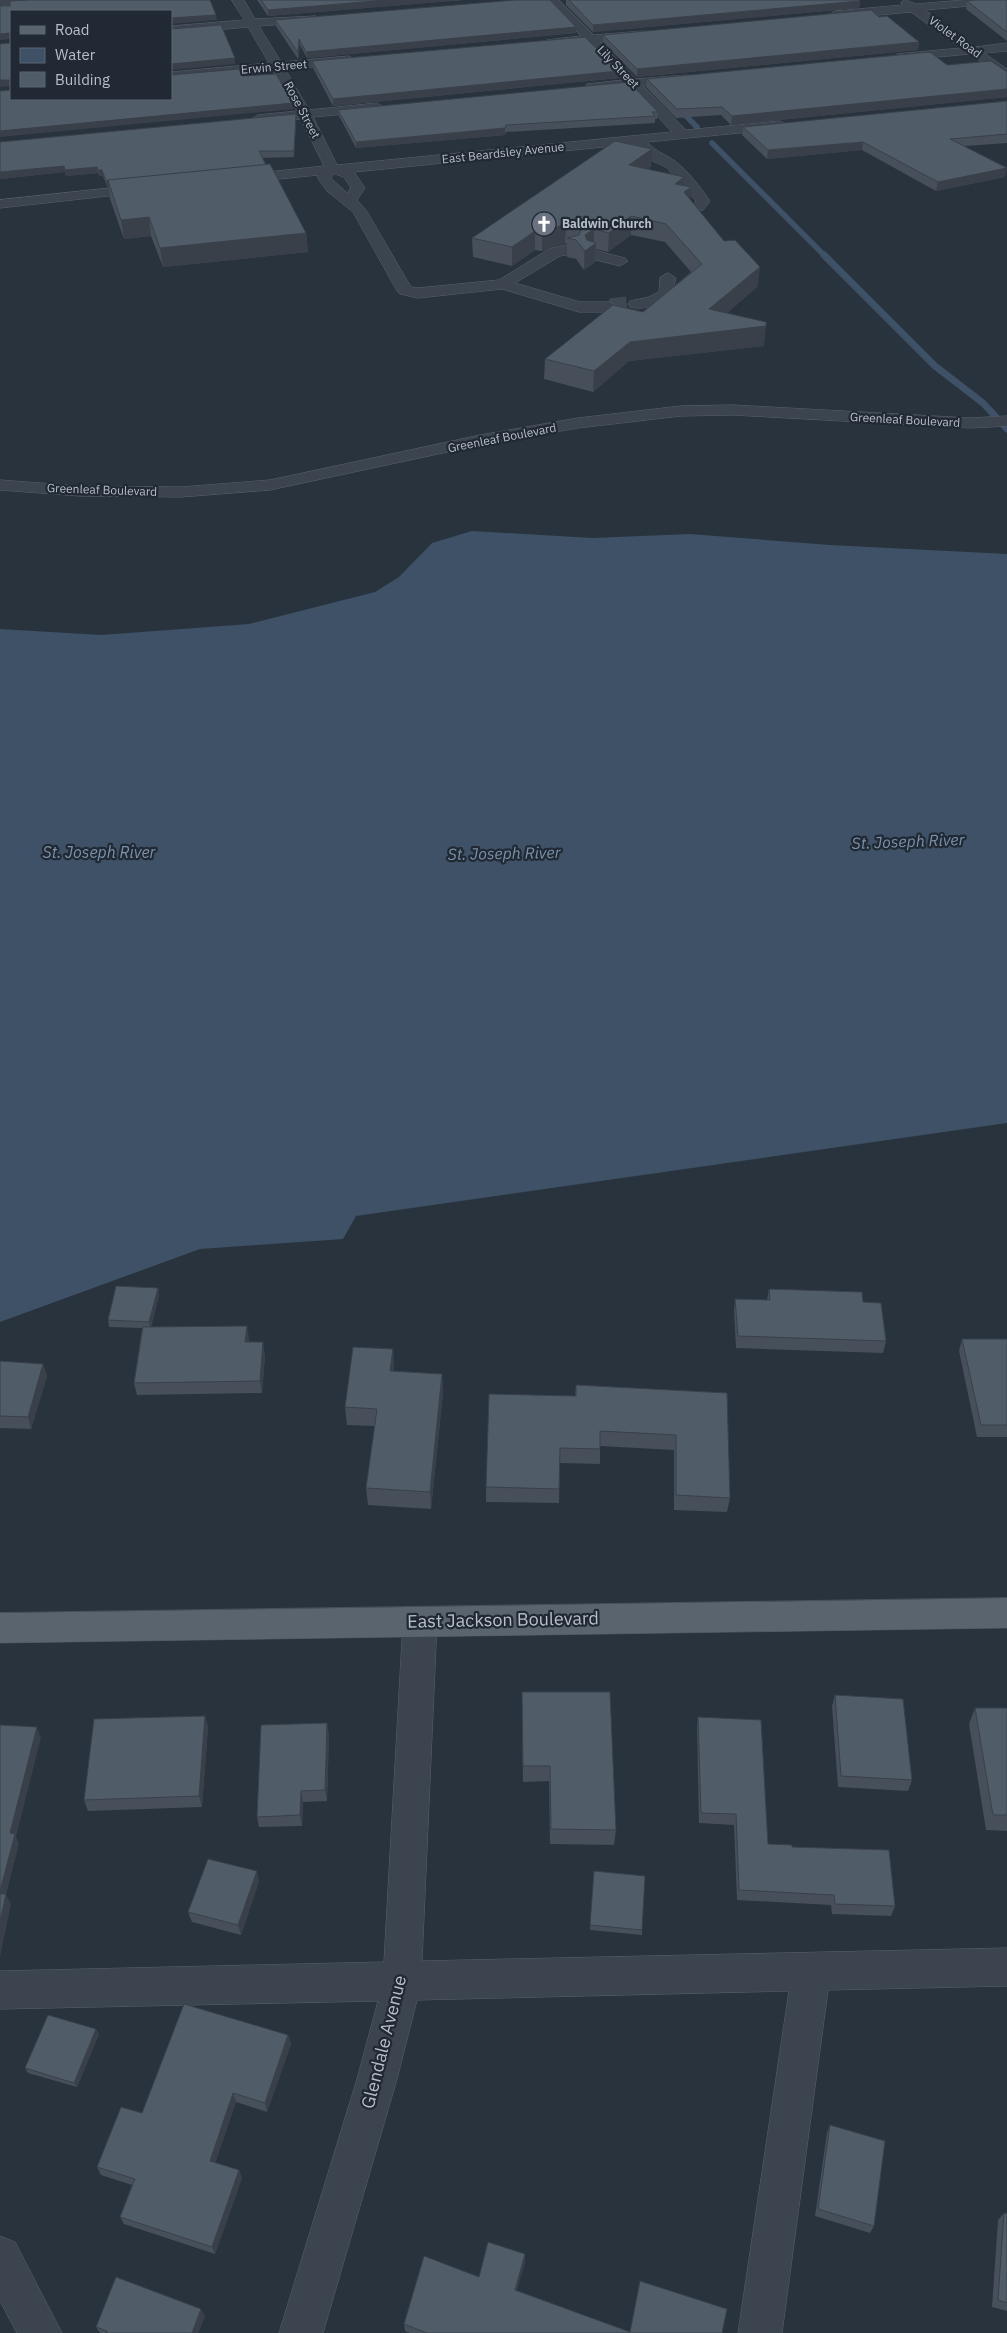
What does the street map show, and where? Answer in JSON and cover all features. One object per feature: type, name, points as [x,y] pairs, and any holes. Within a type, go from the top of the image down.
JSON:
[{"type":"main road","name":"East Jackson Boulevard","points":[[0,1628],[1007,1613]]},
{"type":"street","points":[[0,4],[42,0]]},
{"type":"street","name":"Rose Street","points":[[238,0],[305,114],[332,169]]},
{"type":"street","name":"Lily Street","points":[[554,0],[683,135]]},
{"type":"street","name":"Violet Road","points":[[903,0],[1007,75]]},
{"type":"street","points":[[826,16],[1003,0]]},
{"type":"street","points":[[172,30],[321,18]]},
{"type":"street","points":[[542,44],[650,34]]},
{"type":"street","points":[[886,59],[1007,48]]},
{"type":"street","name":"Erwin Street","points":[[172,76],[357,60]]},
{"type":"street","points":[[574,89],[692,77]]},
{"type":"street","points":[[246,120],[395,106]]},
{"type":"street","name":"East Beardsley Avenue","points":[[225,180],[789,124]]},
{"type":"street","points":[[636,139],[651,155],[671,164],[697,192],[703,201],[698,207]]},
{"type":"street","points":[[350,200],[358,188],[349,174],[332,169],[324,177],[331,190],[350,200],[359,210],[405,291],[418,293],[503,284],[579,307],[610,307]]},
{"type":"street","points":[[0,204],[166,187]]},
{"type":"street","points":[[503,284],[514,275],[528,270],[552,252],[562,249],[572,250]]},
{"type":"street","points":[[593,255],[620,261]]},
{"type":"street","points":[[636,304],[653,301],[666,294],[668,278]]},
{"type":"street","name":"Greenleaf Boulevard","points":[[0,485],[80,491],[181,492],[270,485],[480,440],[578,423],[680,411],[733,410],[970,423],[1007,421]]},
{"type":"street","name":"Glendale Avenue","points":[[301,2333],[377,2079],[402,1981],[420,1622]]},
{"type":"street","points":[[0,1990],[1007,1967]]},
{"type":"street","points":[[760,2333],[811,1972]]},
{"type":"street","points":[[0,2257],[40,2333]]},
{"type":"water","name":"St. Joseph River","points":[[472,531],[592,538],[690,534],[830,545],[1007,554],[1007,1123],[356,1216],[343,1239],[200,1249],[0,1322],[0,629],[101,635],[249,624],[375,592],[399,577],[432,543]]},
{"type":"building","points":[[210,0],[216,15],[172,18],[172,10],[10,10],[10,33],[0,34],[0,6],[10,6],[10,1]]},
{"type":"building","points":[[261,0],[387,0],[268,10]]},
{"type":"building","points":[[515,0],[550,0],[576,27],[306,52],[299,39],[298,52],[275,20]]},
{"type":"building","points":[[569,0],[859,0],[860,1],[593,25]]},
{"type":"building","points":[[1007,0],[1007,32],[967,1]]},
{"type":"building","points":[[871,10],[879,17],[887,16],[919,42],[637,69],[603,35]]},
{"type":"building","points":[[221,25],[235,58],[172,64],[172,29]]},
{"type":"building","points":[[585,37],[619,71],[333,99],[312,61]]},
{"type":"building","points":[[10,43],[10,80],[0,80],[0,44]]},
{"type":"building","points":[[930,52],[947,65],[991,61],[1007,72],[1007,89],[732,116],[722,107],[677,109],[647,79]]},
{"type":"building","points":[[239,69],[242,76],[276,74],[293,103],[0,131],[0,91],[10,90],[10,100],[172,100],[172,75]]},
{"type":"building","points":[[629,82],[658,112],[652,112],[655,116],[506,125],[505,128],[356,142],[338,110]]},
{"type":"building","points":[[1007,101],[1007,134],[950,139],[1007,168],[938,182],[863,142],[768,150],[743,127]]},
{"type":"building","points":[[296,114],[294,151],[259,151],[266,165],[106,181],[102,170],[98,170],[97,167],[65,170],[64,166],[0,172],[0,142]]},
{"type":"building","points":[[615,141],[652,149],[629,165],[684,177],[675,184],[691,187],[684,192],[724,241],[735,240],[760,267],[709,309],[766,322],[766,326],[630,342],[594,371],[545,359],[613,305],[643,312],[702,264],[666,224],[631,216],[609,233],[594,229],[585,235],[587,240],[596,243],[585,251],[576,240],[567,238],[579,235],[581,230],[579,227],[566,224],[542,232],[535,231],[512,247],[472,238]]},
{"type":"building","points":[[270,164],[306,233],[160,248],[149,217],[121,220],[108,180]]},
{"type":"building","points":[[116,1286],[158,1288],[149,1322],[108,1320]]},
{"type":"building","points":[[769,1289],[862,1292],[863,1302],[881,1303],[886,1341],[738,1336],[735,1299],[770,1300]]},
{"type":"building","points":[[247,1326],[245,1342],[263,1342],[260,1381],[134,1383],[143,1327]]},
{"type":"building","points":[[962,1339],[1007,1339],[1007,1425],[981,1425]]},
{"type":"building","points":[[353,1347],[393,1349],[390,1371],[442,1374],[430,1492],[366,1488],[377,1409],[345,1407]]},
{"type":"building","points":[[0,1361],[43,1364],[28,1417],[0,1416]]},
{"type":"building","points":[[576,1385],[727,1393],[730,1498],[676,1495],[676,1435],[600,1431],[600,1449],[560,1448],[559,1489],[486,1487],[489,1394],[576,1396]]},
{"type":"building","points":[[522,1692],[610,1692],[616,1830],[551,1829],[550,1766],[523,1766]]},
{"type":"building","points":[[835,1695],[903,1699],[912,1780],[841,1776]]},
{"type":"building","points":[[975,1708],[1007,1708],[1007,1815],[993,1815]]},
{"type":"building","points":[[205,1716],[199,1796],[84,1800],[94,1719]]},
{"type":"building","points":[[698,1717],[761,1720],[768,1844],[792,1845],[792,1847],[889,1850],[895,1906],[835,1904],[834,1895],[739,1890],[736,1814],[701,1813]]},
{"type":"building","points":[[327,1723],[325,1790],[301,1791],[300,1815],[257,1817],[261,1725]]},
{"type":"building","points":[[0,1725],[37,1727],[10,1833],[15,1834],[0,1891]]},
{"type":"building","points":[[208,1859],[257,1871],[238,1925],[188,1912]]},
{"type":"building","points":[[594,1871],[645,1876],[642,1930],[590,1925]]},
{"type":"building","points":[[0,1894],[6,1894],[0,1922]]},
{"type":"building","points":[[184,2004],[288,2035],[265,2103],[233,2093],[210,2161],[239,2170],[212,2247],[120,2217],[135,2179],[97,2167],[121,2107],[142,2113]]},
{"type":"building","points":[[48,2015],[96,2029],[74,2083],[25,2068]]},
{"type":"building","points":[[830,2125],[885,2141],[874,2226],[818,2209]]},
{"type":"building","points":[[1004,2213],[1007,2214],[1007,2303],[998,2300]]},
{"type":"building","points":[[488,2242],[525,2254],[515,2290],[630,2332],[640,2281],[727,2309],[722,2333],[427,2333],[404,2324],[424,2256],[479,2277]]},
{"type":"building","points":[[116,2277],[201,2309],[192,2333],[106,2333],[107,2331],[96,2327]]},
{"type":"waterway","points":[[676,106],[697,127]]},
{"type":"waterway","points":[[712,143],[935,366],[983,403],[1007,429]]},
{"type":"tunnel","points":[[610,307],[636,304]]},
{"type":"place","name":"Baldwin Church","points":[[544,224]]}]
